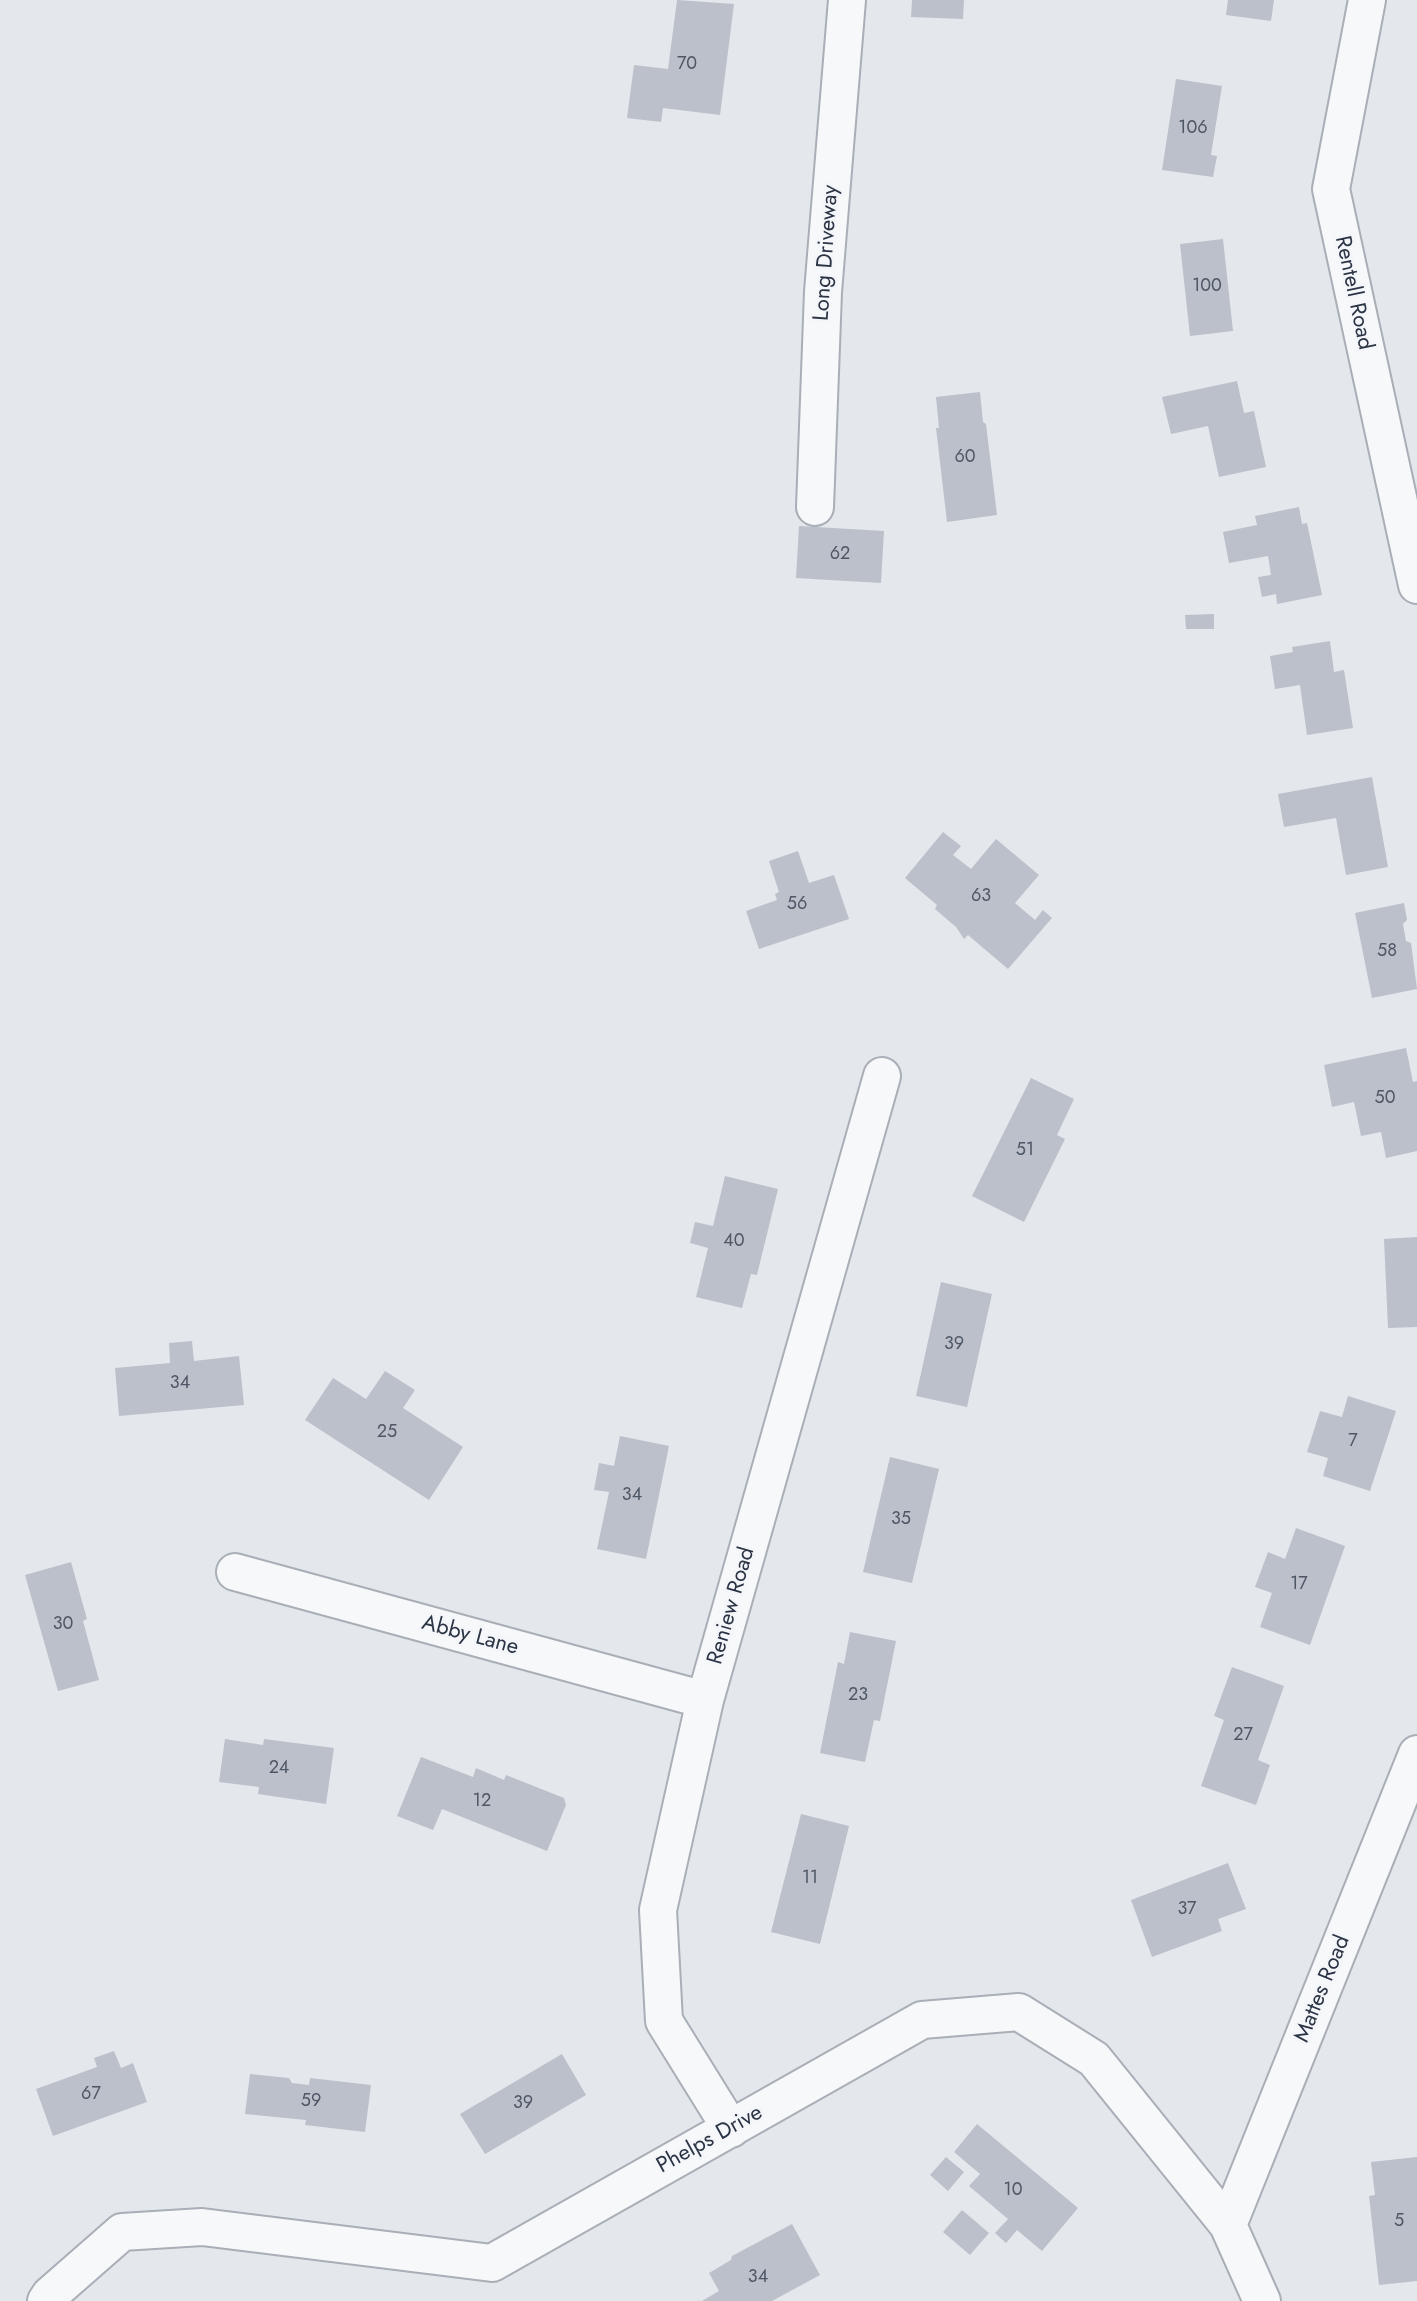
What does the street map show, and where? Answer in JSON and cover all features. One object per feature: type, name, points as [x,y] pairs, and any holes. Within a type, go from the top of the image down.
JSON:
[{"type":"street","name":"Long Driveway","points":[[815,507],[823,292],[847,0]]},
{"type":"street","name":"Rentell Road","points":[[1367,0],[1331,189],[1417,585]]},
{"type":"street","name":"Reniew Road","points":[[731,2129],[664,2021],[658,1910],[705,1700],[882,1076]]},
{"type":"street","name":"Abby Lane","points":[[235,1572],[705,1700]]},
{"type":"street","name":"Mattes Road","points":[[1228,2225],[1417,1754]]},
{"type":"street","name":"Phelps Drive","points":[[46,2301],[122,2232],[202,2227],[492,2263],[922,2020],[1019,2012],[1094,2059],[1228,2225],[1262,2301]]},
{"type":"building","points":[[677,0],[734,4],[720,115],[663,108],[661,122],[627,118],[634,65],[668,69]]},
{"type":"building","points":[[912,0],[964,0],[963,19],[911,17]]},
{"type":"building","points":[[1228,0],[1274,0],[1271,21],[1226,15]]},
{"type":"building","points":[[1176,79],[1222,86],[1211,155],[1217,156],[1213,177],[1162,170]]},
{"type":"building","points":[[1223,239],[1233,331],[1190,336],[1180,244]]},
{"type":"building","points":[[1237,381],[1244,413],[1254,411],[1266,467],[1219,477],[1208,426],[1171,434],[1162,397]]},
{"type":"building","points":[[980,392],[997,515],[947,522],[936,428],[939,428],[936,397]]},
{"type":"building","points":[[1299,507],[1302,524],[1307,523],[1322,595],[1277,604],[1276,594],[1262,597],[1258,577],[1271,575],[1268,556],[1229,563],[1223,532],[1257,525],[1255,516]]},
{"type":"building","points":[[799,526],[884,531],[881,583],[796,578]]},
{"type":"building","points":[[1214,614],[1214,629],[1186,629],[1185,615]]},
{"type":"building","points":[[1330,641],[1334,672],[1344,670],[1353,728],[1307,735],[1300,685],[1275,689],[1270,656],[1293,652],[1292,647]]},
{"type":"building","points":[[1372,777],[1388,867],[1346,875],[1336,818],[1284,827],[1278,794]]},
{"type":"building","points":[[943,832],[961,846],[953,855],[971,869],[996,839],[1039,875],[1015,903],[1035,920],[1043,910],[1052,918],[1008,969],[968,935],[964,939],[956,927],[935,909],[937,905],[905,878]]},
{"type":"building","points":[[798,851],[809,883],[834,875],[849,919],[759,949],[746,911],[777,900],[775,894],[779,892],[769,861]]},
{"type":"building","points":[[1404,903],[1407,920],[1403,924],[1406,941],[1411,943],[1417,989],[1372,998],[1355,913]]},
{"type":"building","points":[[1406,1048],[1413,1082],[1417,1081],[1417,1151],[1386,1158],[1381,1132],[1361,1136],[1354,1102],[1332,1107],[1324,1065]]},
{"type":"building","points":[[1031,1078],[1074,1099],[1057,1135],[1065,1139],[1024,1222],[972,1196]]},
{"type":"building","points":[[725,1176],[778,1189],[757,1275],[751,1274],[742,1308],[696,1297],[708,1248],[690,1243],[695,1222],[713,1226]]},
{"type":"building","points":[[1417,1237],[1417,1327],[1388,1328],[1384,1239]]},
{"type":"building","points":[[941,1282],[992,1294],[967,1407],[916,1396]]},
{"type":"building","points":[[192,1341],[194,1361],[239,1356],[244,1405],[119,1416],[115,1368],[170,1363],[169,1343]]},
{"type":"building","points":[[385,1371],[415,1390],[403,1408],[463,1447],[429,1500],[305,1420],[333,1378],[366,1399]]},
{"type":"building","points":[[1348,1396],[1396,1411],[1370,1491],[1323,1476],[1328,1458],[1307,1452],[1320,1411],[1342,1417]]},
{"type":"building","points":[[620,1436],[669,1446],[646,1559],[597,1549],[609,1492],[594,1490],[599,1463],[614,1466]]},
{"type":"building","points":[[890,1457],[939,1469],[912,1583],[863,1572]]},
{"type":"building","points":[[1296,1528],[1345,1546],[1310,1645],[1260,1627],[1272,1593],[1255,1587],[1268,1552],[1285,1559]]},
{"type":"building","points":[[71,1562],[87,1619],[83,1621],[99,1680],[58,1691],[25,1575]]},
{"type":"building","points":[[850,1632],[896,1641],[880,1721],[874,1720],[865,1762],[820,1753],[838,1662],[844,1664]]},
{"type":"building","points":[[1232,1667],[1284,1686],[1258,1760],[1270,1765],[1256,1805],[1201,1786],[1224,1720],[1214,1716]]},
{"type":"building","points":[[225,1739],[263,1745],[264,1739],[334,1748],[326,1804],[258,1794],[259,1787],[219,1782]]},
{"type":"building","points":[[421,1757],[473,1777],[476,1768],[504,1780],[506,1775],[564,1798],[566,1805],[547,1851],[442,1809],[433,1830],[397,1816]]},
{"type":"building","points":[[801,1814],[849,1826],[820,1944],[771,1932]]},
{"type":"building","points":[[1228,1863],[1246,1909],[1218,1919],[1222,1931],[1152,1957],[1131,1900]]},
{"type":"building","points":[[114,2051],[121,2068],[133,2063],[147,2102],[53,2136],[36,2089],[97,2067],[94,2058]]},
{"type":"building","points":[[562,2054],[586,2095],[485,2154],[460,2114]]},
{"type":"building","points":[[250,2074],[289,2078],[292,2083],[309,2085],[310,2078],[371,2085],[365,2132],[305,2125],[306,2120],[245,2114]]},
{"type":"building","points":[[977,2124],[1078,2208],[1042,2251],[1017,2230],[1006,2243],[995,2233],[1008,2219],[969,2186],[980,2174],[954,2152]]},
{"type":"building","points":[[946,2157],[964,2172],[948,2191],[930,2175]]},
{"type":"building","points":[[1417,2157],[1417,2281],[1379,2285],[1369,2196],[1375,2195],[1371,2162]]},
{"type":"building","points":[[962,2210],[989,2233],[970,2255],[943,2232]]},
{"type":"building","points":[[792,2224],[820,2275],[772,2301],[702,2301],[719,2291],[709,2273],[731,2260],[732,2256]]}]
